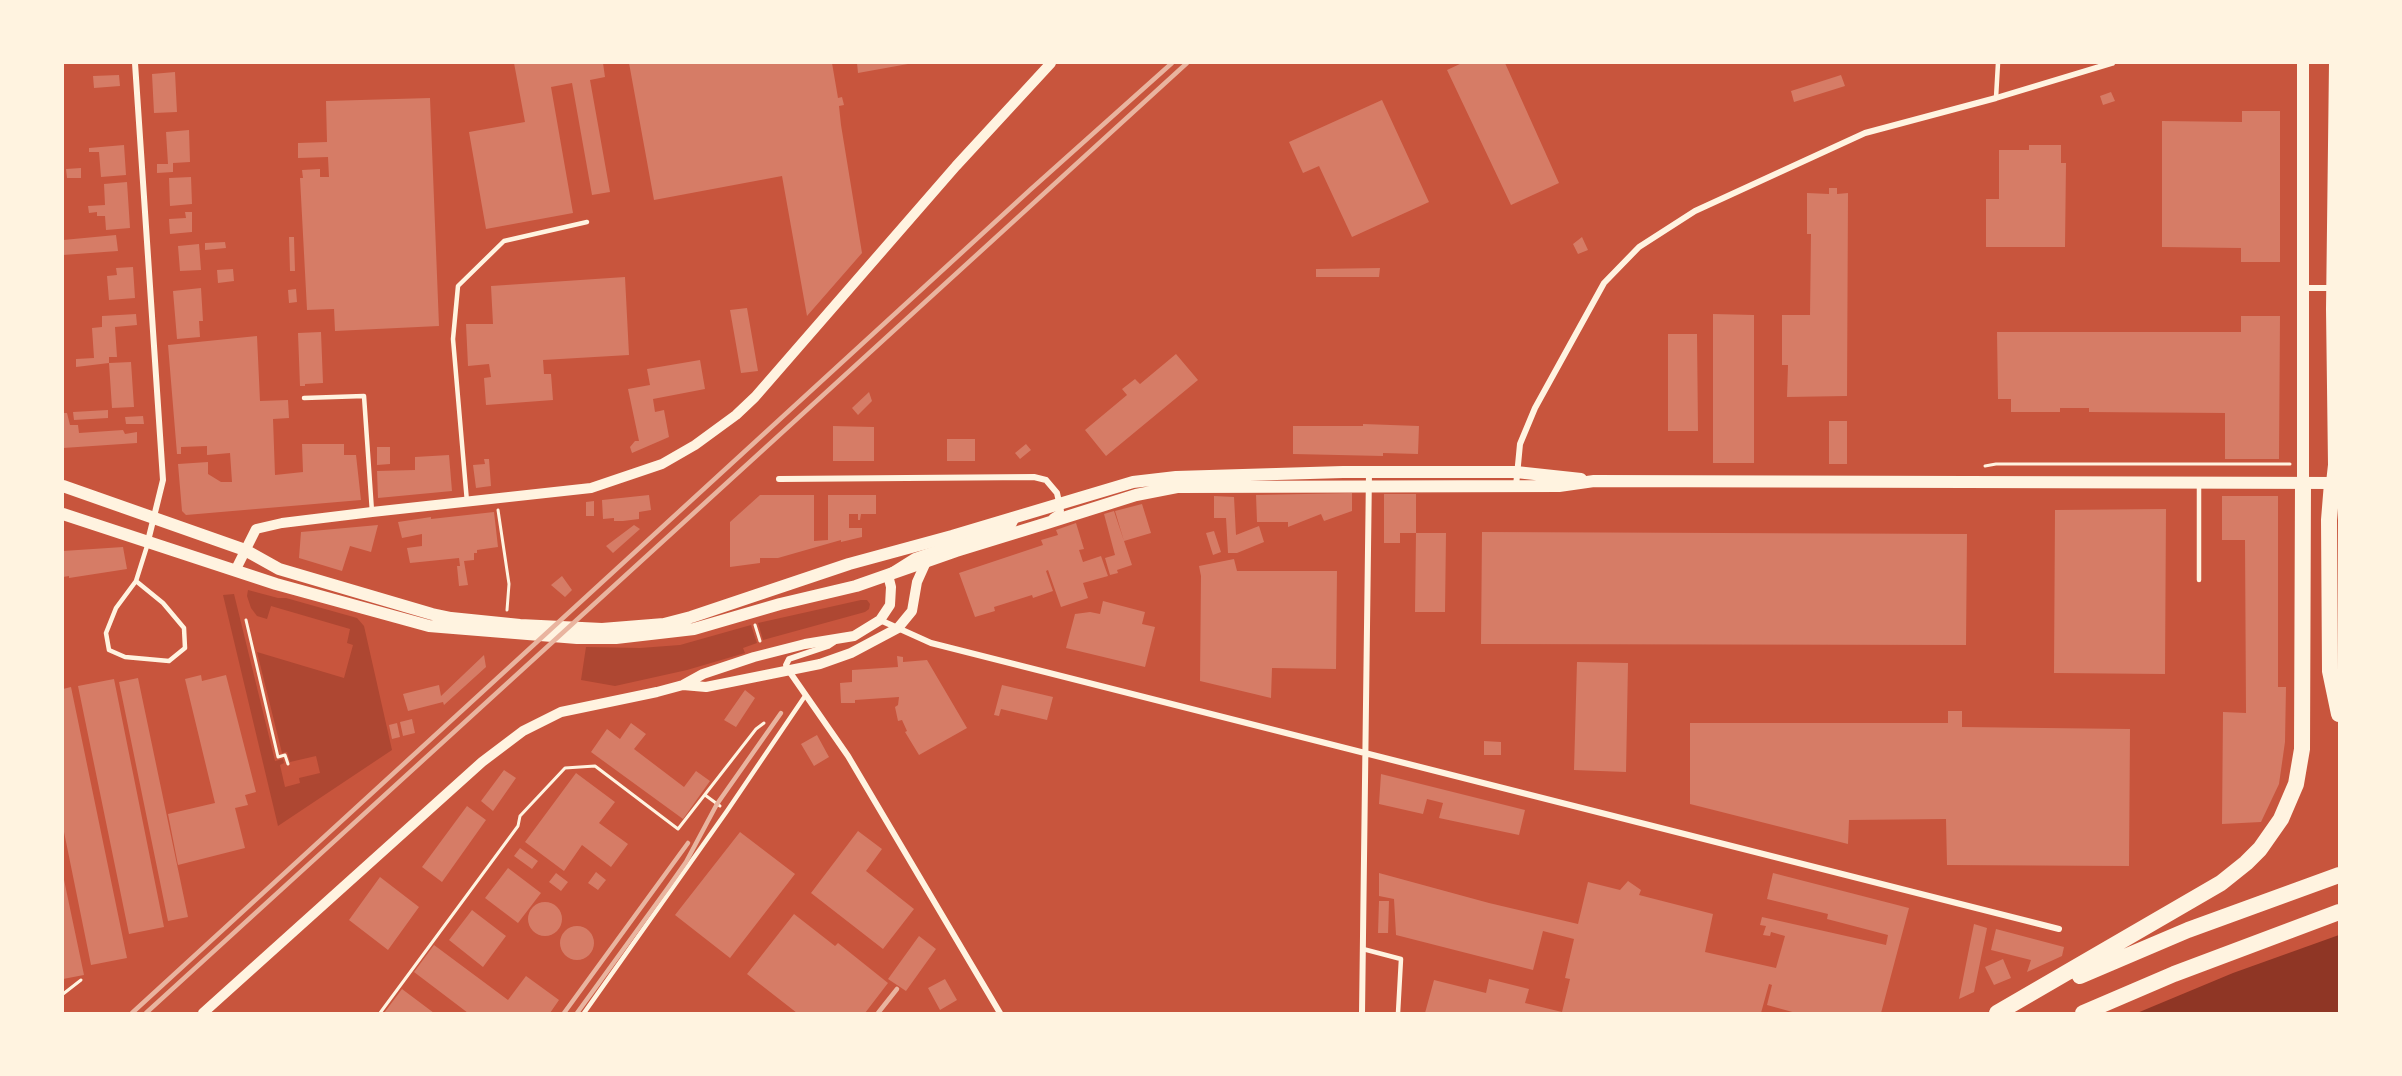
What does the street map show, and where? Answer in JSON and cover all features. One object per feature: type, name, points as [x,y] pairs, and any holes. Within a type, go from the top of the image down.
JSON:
[{"type":"highway","points":[[1997,1013],[2221,883],[2240,869],[2260,849],[2281,819],[2296,784],[2302,749],[2303,483]]},
{"type":"highway","points":[[2335,483],[2329,520],[2330,671],[2339,714]]},
{"type":"highway","points":[[2001,1013],[2124,957],[2249,907],[2339,875]]},
{"type":"highway","points":[[2083,1013],[2222,954],[2339,912]]},
{"type":"main road","points":[[2303,63],[2303,483]]},
{"type":"main road","points":[[63,486],[245,550],[279,569],[432,614],[520,625],[602,629],[664,624],[723,615],[856,586],[888,575],[905,566],[926,562],[1136,495],[1178,487],[1559,486],[1594,481],[2335,483],[2335,63]]},
{"type":"main road","points":[[65,517],[148,541],[284,587],[429,626],[616,638],[664,634],[723,615],[879,556],[1113,486],[1156,478],[1287,472],[1516,472],[1594,481]]},
{"type":"street","points":[[135,63],[163,480],[148,541]]},
{"type":"street","points":[[235,571],[256,529],[282,523],[591,488],[662,464],[713,432],[755,397],[956,166],[1051,63]]},
{"type":"street","points":[[1516,486],[1520,444],[1535,408],[1604,283],[1639,247],[1695,211],[1865,134],[2112,63]]},
{"type":"street","points":[[2303,288],[2336,288]]},
{"type":"street","points":[[1362,1013],[1369,472]]},
{"type":"street","points":[[779,479],[1034,477],[1046,480],[1054,487],[1060,503],[1060,511],[1044,524]]},
{"type":"street","points":[[905,566],[915,558],[1011,525],[1015,517]]},
{"type":"street","points":[[879,556],[905,566],[917,582]]},
{"type":"street","points":[[683,685],[706,687],[820,664],[850,653],[898,628],[912,611],[917,582],[926,562]]},
{"type":"street","points":[[203,1013],[510,739],[533,724],[561,712],[683,685],[703,674],[754,657],[805,644],[854,636],[880,620],[890,605],[891,587],[888,575]]},
{"type":"street","points":[[880,620],[931,643],[2059,929]]},
{"type":"street","points":[[838,638],[828,646],[789,659],[786,665],[805,696],[849,756],[1000,1013]]},
{"type":"lane","points":[[1996,98],[1998,63]]},
{"type":"lane","points":[[467,502],[453,339],[458,286],[504,241],[587,222]]},
{"type":"lane","points":[[304,398],[364,396],[372,512]]},
{"type":"lane","points":[[2199,482],[2199,580]]},
{"type":"lane","points":[[136,580],[163,603],[184,628],[185,648],[169,661],[125,657],[109,650],[106,633],[116,608],[136,580],[148,541]]},
{"type":"lane","points":[[584,1013],[728,811],[805,696]]},
{"type":"lane","points":[[1363,949],[1401,959],[1398,1013]]},
{"type":"path","points":[[496,500],[509,584],[507,610]]},
{"type":"path","points":[[246,620],[278,757],[285,755],[288,764]]},
{"type":"path","points":[[755,623],[760,641]]},
{"type":"path","points":[[380,1013],[518,825],[520,816],[565,768],[595,766],[678,829],[756,729],[764,723]]},
{"type":"path","points":[[63,994],[81,980]]},
{"type":"shaded area","points":[[248,590],[357,618],[364,626],[392,750],[278,826],[223,595],[234,594],[275,761],[283,759],[284,763],[280,765],[285,787],[300,783],[299,778],[320,773],[316,756],[290,762],[287,752],[282,753],[257,652],[344,678],[353,645],[347,643],[350,629],[271,606],[267,619],[257,616],[251,608],[247,596]]},
{"type":"shaded area","points":[[867,600],[870,604],[869,609],[865,612],[763,640],[758,623]]},
{"type":"shaded area","points":[[751,625],[757,643],[743,648],[745,653],[687,670],[615,686],[581,680],[586,647],[640,648],[680,645]]},
{"type":"shaded area","points":[[2339,935],[2339,1013],[2137,1013],[2233,973]]},
{"type":"building","points":[[514,63],[603,63],[605,77],[590,80],[610,192],[592,195],[572,83],[551,87],[573,213],[486,229],[469,132],[525,122]]},
{"type":"building","points":[[629,63],[832,63],[838,98],[842,97],[844,105],[839,106],[841,125],[862,253],[807,316],[782,176],[654,200]]},
{"type":"building","points":[[857,63],[908,63],[908,64],[858,73]]},
{"type":"building","points":[[1462,63],[1505,63],[1559,183],[1511,205],[1447,70]]},
{"type":"building","points":[[175,72],[177,112],[154,113],[152,74]]},
{"type":"building","points":[[119,75],[120,86],[94,88],[93,76]]},
{"type":"building","points":[[1841,75],[1845,86],[1794,102],[1791,91]]},
{"type":"building","points":[[2111,92],[2115,101],[2103,105],[2100,96]]},
{"type":"building","points":[[430,98],[439,326],[335,331],[334,309],[307,310],[300,178],[303,178],[302,170],[320,169],[320,177],[329,177],[328,157],[298,158],[298,143],[327,142],[326,101]]},
{"type":"building","points":[[1382,100],[1429,202],[1352,237],[1319,166],[1303,173],[1289,142]]},
{"type":"building","points":[[2242,111],[2280,111],[2280,262],[2241,262],[2241,248],[2162,247],[2162,121],[2242,122]]},
{"type":"building","points":[[189,130],[190,162],[173,163],[173,172],[157,173],[157,164],[168,164],[166,132]]},
{"type":"building","points":[[124,145],[126,175],[101,177],[99,152],[89,152],[89,148]]},
{"type":"building","points":[[2029,145],[2061,145],[2061,163],[2066,163],[2065,247],[1986,247],[1986,199],[1999,199],[1999,150],[2029,150]]},
{"type":"building","points":[[81,168],[81,178],[67,178],[66,169]]},
{"type":"building","points":[[191,177],[192,204],[170,206],[169,178]]},
{"type":"building","points":[[127,182],[130,228],[106,230],[105,216],[97,216],[97,212],[89,213],[88,206],[105,205],[104,184]]},
{"type":"building","points":[[1829,188],[1837,188],[1837,194],[1848,193],[1847,396],[1787,397],[1788,365],[1782,365],[1782,315],[1810,315],[1811,234],[1807,234],[1807,193],[1829,194]]},
{"type":"building","points":[[185,212],[192,212],[192,232],[170,234],[169,219],[186,218]]},
{"type":"building","points":[[116,235],[118,251],[63,255],[63,240]]},
{"type":"building","points":[[289,237],[294,237],[295,271],[290,271]]},
{"type":"building","points":[[1582,237],[1588,250],[1578,254],[1573,244]]},
{"type":"building","points":[[225,242],[226,248],[205,250],[205,243]]},
{"type":"building","points":[[199,244],[201,270],[180,271],[178,246]]},
{"type":"building","points":[[133,267],[135,298],[109,300],[107,276],[117,275],[116,268]]},
{"type":"building","points":[[1380,268],[1379,277],[1316,277],[1316,269]]},
{"type":"building","points":[[233,269],[234,281],[218,283],[217,270]]},
{"type":"building","points":[[625,277],[629,355],[543,360],[544,374],[551,374],[553,400],[486,405],[484,378],[491,377],[489,364],[468,366],[466,324],[493,324],[491,286]]},
{"type":"building","points":[[201,288],[203,321],[199,321],[200,337],[177,339],[173,291]]},
{"type":"building","points":[[296,289],[297,302],[289,303],[288,290]]},
{"type":"building","points":[[747,308],[758,371],[741,373],[730,310]]},
{"type":"building","points":[[136,314],[137,325],[115,327],[117,357],[109,357],[109,363],[76,367],[76,359],[94,358],[92,328],[102,327],[102,316]]},
{"type":"building","points":[[1713,314],[1754,315],[1754,463],[1713,463]]},
{"type":"building","points":[[2241,316],[2280,316],[2279,459],[2225,459],[2225,413],[2089,412],[2089,408],[2060,408],[2060,412],[2011,412],[2011,399],[1998,399],[1997,332],[2241,332]]},
{"type":"building","points":[[321,332],[323,383],[300,386],[298,333]]},
{"type":"building","points":[[1668,334],[1697,334],[1698,431],[1668,431]]},
{"type":"building","points":[[257,336],[260,401],[288,400],[289,418],[273,419],[275,475],[303,472],[302,444],[344,444],[344,455],[356,455],[361,500],[186,515],[182,511],[178,464],[208,462],[208,474],[221,482],[232,482],[230,453],[207,455],[207,446],[181,447],[181,454],[177,454],[168,345]]},
{"type":"building","points":[[1176,354],[1198,380],[1106,456],[1085,430],[1127,395],[1122,389],[1135,379],[1140,384]]},
{"type":"building","points":[[700,360],[705,389],[653,399],[655,412],[664,410],[669,437],[632,453],[630,447],[635,441],[639,441],[628,389],[650,385],[647,369]]},
{"type":"building","points":[[131,362],[134,407],[112,408],[109,363]]},
{"type":"building","points":[[869,392],[872,401],[858,415],[852,408]]},
{"type":"building","points":[[108,410],[108,418],[74,420],[73,412]]},
{"type":"building","points":[[63,413],[67,413],[70,425],[78,425],[79,433],[123,430],[125,434],[137,432],[137,443],[63,448]]},
{"type":"building","points":[[143,416],[144,424],[126,424],[125,417]]},
{"type":"building","points":[[1829,421],[1847,421],[1847,464],[1829,464]]},
{"type":"building","points":[[1363,424],[1419,426],[1418,454],[1383,453],[1383,456],[1293,454],[1293,426],[1363,426]]},
{"type":"building","points":[[833,426],[874,427],[874,461],[833,461]]},
{"type":"building","points":[[947,439],[975,439],[975,461],[947,461]]},
{"type":"building","points":[[1026,444],[1031,450],[1020,459],[1015,453]]},
{"type":"building","points":[[377,447],[390,447],[390,464],[377,465]]},
{"type":"building","points":[[449,455],[452,491],[378,498],[377,471],[415,470],[415,457]]},
{"type":"building","points":[[484,459],[489,459],[491,486],[476,488],[473,465],[485,464]]},
{"type":"building","points":[[1352,493],[1352,511],[1324,521],[1321,514],[1288,527],[1288,522],[1257,522],[1256,495]]},
{"type":"building","points":[[1384,494],[1416,494],[1416,533],[1400,533],[1400,543],[1384,543]]},
{"type":"building","points":[[649,495],[651,510],[639,512],[639,519],[614,521],[614,518],[603,519],[602,500]]},
{"type":"building","points":[[760,495],[814,495],[814,541],[828,540],[828,495],[876,495],[876,514],[861,514],[858,520],[858,514],[849,514],[849,528],[862,528],[862,537],[841,542],[841,540],[778,558],[760,558],[760,563],[730,567],[730,522]]},
{"type":"building","points":[[1214,496],[1234,497],[1236,535],[1259,526],[1264,542],[1237,553],[1228,553],[1226,518],[1214,518]]},
{"type":"building","points":[[2222,496],[2278,496],[2278,687],[2286,687],[2285,742],[2279,784],[2261,822],[2222,824],[2223,712],[2246,713],[2245,540],[2222,540]]},
{"type":"building","points":[[594,501],[594,516],[586,516],[586,502]]},
{"type":"building","points":[[1142,504],[1151,533],[1124,541],[1115,511]]},
{"type":"building","points":[[2166,509],[2165,674],[2054,673],[2055,510]]},
{"type":"building","points":[[1114,511],[1132,565],[1110,575],[1105,558],[1115,555],[1104,514]]},
{"type":"building","points":[[494,512],[498,547],[477,550],[477,553],[474,553],[474,560],[464,561],[468,585],[459,586],[457,566],[460,566],[459,558],[410,563],[407,548],[422,546],[422,534],[402,538],[398,522]]},
{"type":"building","points":[[1076,523],[1084,549],[1079,550],[1083,562],[1101,556],[1108,576],[1083,583],[1088,598],[1061,607],[1048,570],[1046,571],[1053,591],[994,607],[995,611],[975,617],[959,573],[1043,545],[1041,540],[1058,535],[1056,530]]},
{"type":"building","points":[[378,525],[371,552],[350,546],[342,571],[299,558],[301,532]]},
{"type":"building","points":[[634,525],[640,529],[613,553],[606,546]]},
{"type":"building","points":[[1214,531],[1221,552],[1213,555],[1206,533]]},
{"type":"building","points":[[1482,532],[1967,534],[1966,645],[1481,644]]},
{"type":"building","points":[[1416,533],[1446,533],[1445,612],[1415,612]]},
{"type":"building","points":[[123,547],[127,569],[63,577],[63,551]]},
{"type":"building","points":[[1234,559],[1237,571],[1337,571],[1336,669],[1272,668],[1271,698],[1200,681],[1201,576],[1199,566]]},
{"type":"building","points":[[562,576],[572,590],[565,597],[551,585]]},
{"type":"building","points":[[1103,601],[1145,612],[1142,624],[1155,627],[1145,667],[1066,648],[1075,614],[1090,612],[1100,614]]},
{"type":"building","points":[[484,655],[486,667],[444,705],[443,702],[408,711],[403,694],[439,685],[441,696]]},
{"type":"building","points":[[897,656],[903,657],[903,662],[927,660],[967,728],[919,755],[905,732],[907,731],[902,720],[898,721],[895,707],[898,705],[899,697],[841,703],[840,683],[852,682],[852,670],[898,667]]},
{"type":"building","points":[[1577,662],[1628,663],[1626,772],[1574,770]]},
{"type":"building","points":[[201,675],[202,681],[226,675],[256,792],[245,795],[248,805],[235,808],[245,848],[178,865],[168,814],[215,803],[185,679]]},
{"type":"building","points":[[138,678],[188,917],[168,921],[119,682]]},
{"type":"building","points":[[114,679],[164,927],[129,934],[78,686]]},
{"type":"building","points":[[1002,685],[1053,697],[1047,720],[1001,709],[999,716],[994,715]]},
{"type":"building","points":[[71,687],[127,958],[91,965],[63,827],[63,689]]},
{"type":"building","points":[[745,690],[755,698],[736,727],[724,720]]},
{"type":"building","points":[[1948,711],[1962,711],[1962,727],[2130,729],[2129,866],[1947,865],[1946,819],[1849,820],[1848,844],[1690,804],[1690,723],[1948,723]]},
{"type":"building","points":[[412,719],[415,733],[403,736],[400,722]]},
{"type":"building","points":[[397,723],[400,737],[392,739],[389,725]]},
{"type":"building","points":[[631,723],[646,734],[634,749],[684,787],[696,771],[710,781],[683,819],[591,752],[607,729],[620,739]]},
{"type":"building","points":[[817,735],[829,757],[814,766],[801,744]]},
{"type":"building","points":[[1484,741],[1501,742],[1501,755],[1484,755]]},
{"type":"building","points":[[504,770],[516,778],[493,811],[481,801]]},
{"type":"building","points":[[576,773],[615,802],[599,823],[628,844],[611,867],[582,845],[564,871],[525,842]]},
{"type":"building","points":[[1381,774],[1525,810],[1519,835],[1439,818],[1443,803],[1427,799],[1423,814],[1379,804]]},
{"type":"building","points":[[467,806],[486,820],[442,882],[422,867]]},
{"type":"building","points":[[858,831],[882,849],[866,871],[914,909],[883,949],[811,893]]},
{"type":"building","points":[[740,832],[795,874],[730,958],[675,915]]},
{"type":"building","points":[[520,848],[538,861],[532,869],[514,856]]},
{"type":"building","points":[[508,868],[541,893],[518,923],[485,898]]},
{"type":"building","points":[[596,872],[606,880],[598,890],[588,883]]},
{"type":"building","points":[[556,873],[568,882],[561,891],[549,882]]},
{"type":"building","points":[[1379,873],[1578,924],[1588,882],[1620,890],[1628,881],[1641,890],[1639,895],[1713,914],[1705,952],[1776,968],[1785,936],[1771,932],[1770,936],[1763,935],[1766,926],[1760,925],[1762,917],[1886,945],[1888,935],[1827,919],[1828,914],[1767,899],[1773,873],[1909,908],[1881,1013],[1796,1013],[1767,1005],[1772,985],[1769,984],[1761,1013],[1425,1013],[1434,980],[1486,993],[1489,979],[1529,989],[1525,1003],[1562,1012],[1570,979],[1565,978],[1574,939],[1543,931],[1533,970],[1396,935],[1394,899],[1379,896]]},
{"type":"building","points":[[63,875],[84,975],[63,979]]},
{"type":"building","points":[[380,877],[419,907],[388,950],[349,920]]},
{"type":"building","points":[[1379,901],[1389,901],[1388,933],[1378,933]]},
{"type":"building","points":[[545,902],[557,907],[562,919],[557,931],[545,936],[533,931],[528,919],[533,907]]},
{"type":"building","points":[[472,910],[506,936],[483,967],[449,940]]},
{"type":"building","points":[[794,914],[835,946],[838,943],[888,983],[865,1013],[797,1013],[747,974]]},
{"type":"building","points":[[1974,924],[1987,928],[1974,992],[1959,999]]},
{"type":"building","points":[[577,926],[589,931],[594,943],[589,955],[577,960],[565,955],[560,943],[565,931]]},
{"type":"building","points":[[1996,929],[2064,947],[2062,956],[2027,972],[2031,960],[1991,950]]},
{"type":"building","points":[[919,936],[936,949],[906,991],[888,979]]},
{"type":"building","points":[[434,945],[508,1000],[526,976],[559,1000],[550,1013],[468,1013],[414,972]]},
{"type":"building","points":[[2003,959],[2011,978],[1994,985],[1985,967]]},
{"type":"building","points":[[945,979],[957,1000],[940,1010],[928,988]]},
{"type":"building","points":[[402,989],[434,1013],[384,1013]]},
{"type":"railway","points":[[132,1013],[1030,190],[1172,63]]},
{"type":"railway","points":[[146,1013],[1187,63]]},
{"type":"railway","points":[[577,1013],[686,862],[717,804],[781,713]]},
{"type":"railway","points":[[564,1013],[688,843]]},
{"type":"railway","points":[[878,1013],[897,989]]}]
